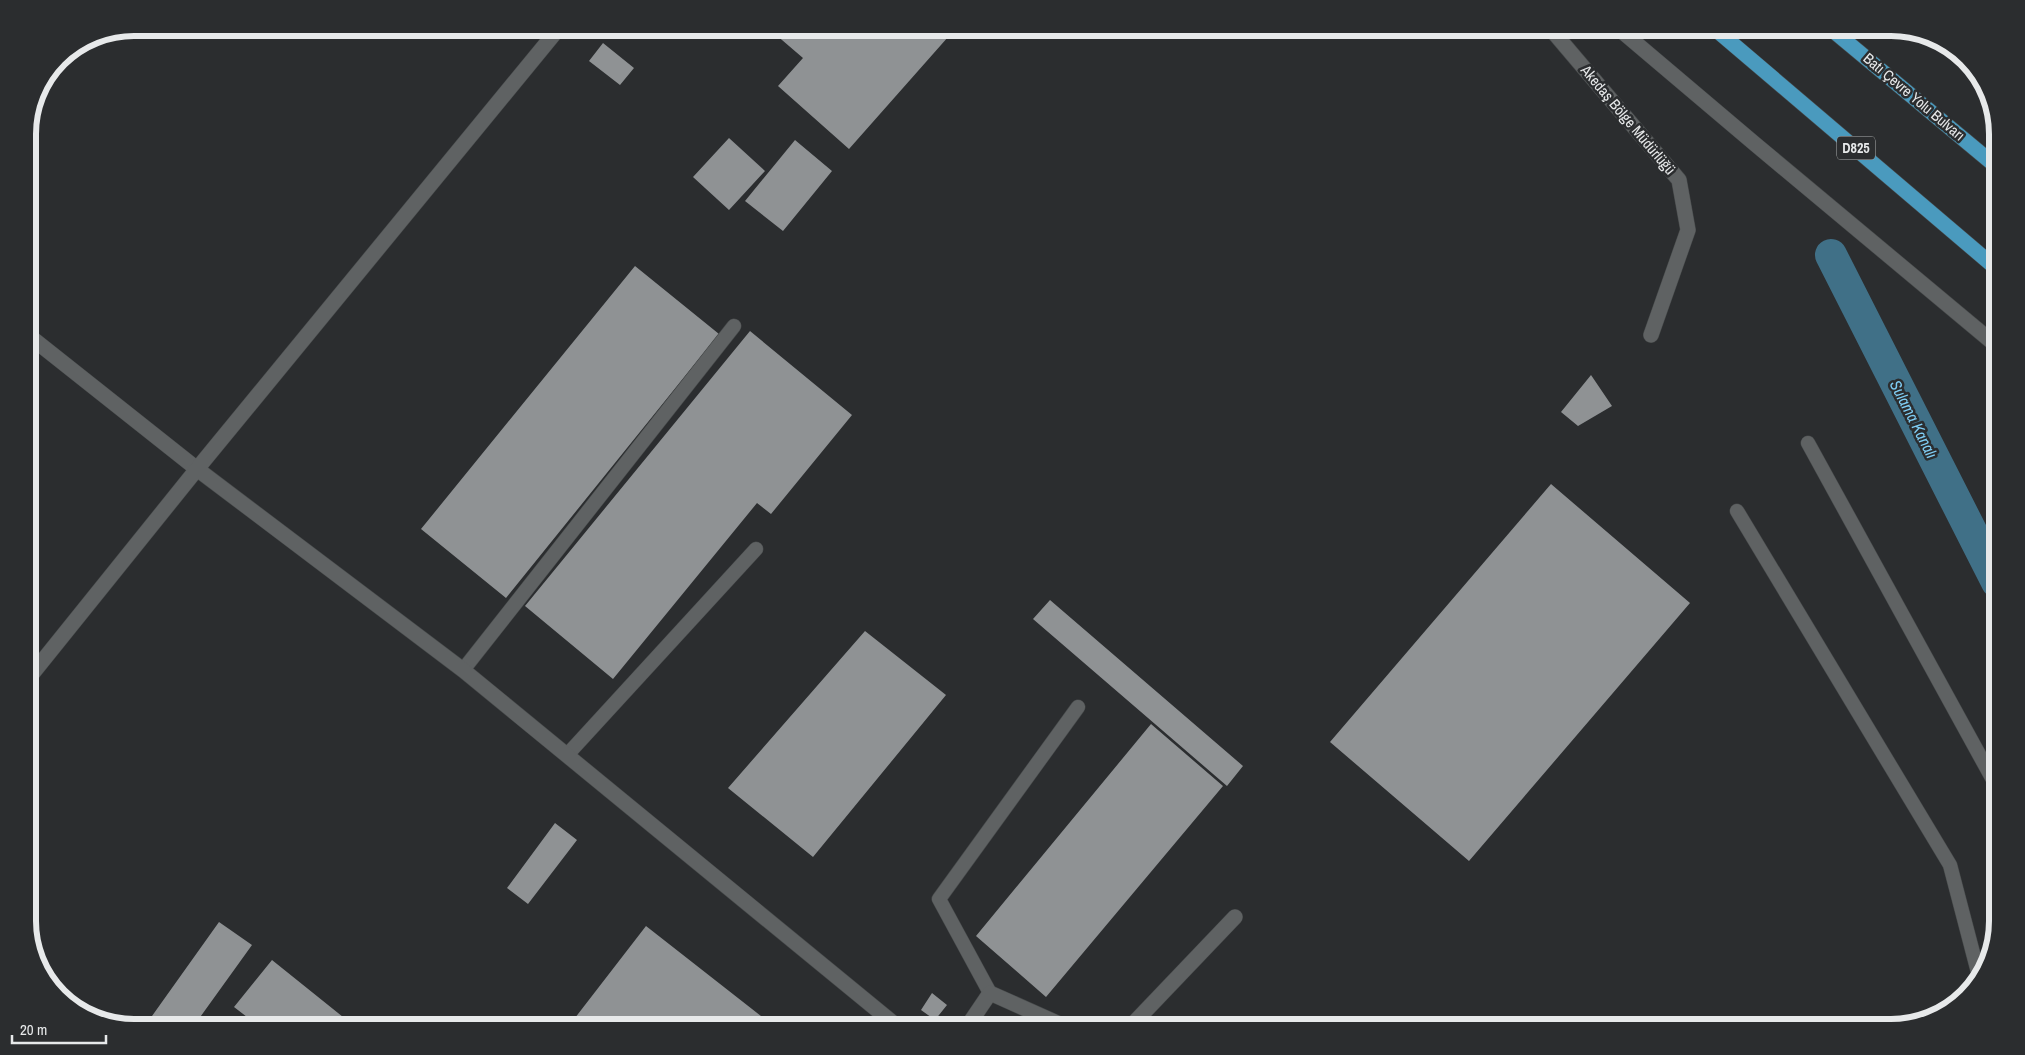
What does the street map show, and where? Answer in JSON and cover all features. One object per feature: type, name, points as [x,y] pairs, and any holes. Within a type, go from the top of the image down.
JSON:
[{"type":"highway","name":"D825","points":[[1723,36],[1989,262]]},
{"type":"highway","name":"Batı Çevre Yolu Bulvarı","points":[[1840,36],[1989,160]]},
{"type":"street","points":[[36,669],[197,469],[552,36]]},
{"type":"street","name":"Akedaş Bölge Müdürlüğü","points":[[1557,36],[1679,180],[1688,230],[1651,336]]},
{"type":"street","points":[[1627,36],[1989,339]]},
{"type":"street","points":[[36,341],[197,469],[463,670],[887,1019]]},
{"type":"street","points":[[1138,1019],[1234,917]]},
{"type":"street","points":[[973,1019],[990,993],[1046,1019]]},
{"type":"lane","points":[[463,670],[734,326]]},
{"type":"lane","points":[[1808,443],[1989,771]]},
{"type":"lane","points":[[1737,511],[1950,865],[1977,967]]},
{"type":"lane","points":[[568,756],[756,549]]},
{"type":"lane","points":[[990,993],[939,899],[1078,707]]},
{"type":"building","points":[[777,36],[949,36],[849,149],[778,86],[803,58]]},
{"type":"building","points":[[603,43],[634,68],[620,85],[589,61]]},
{"type":"building","points":[[729,138],[765,171],[729,210],[693,177]]},
{"type":"building","points":[[795,140],[832,171],[783,231],[745,201]]},
{"type":"building","points":[[635,266],[719,334],[506,598],[421,529]]},
{"type":"building","points":[[750,331],[852,415],[771,514],[757,503],[613,679],[525,606]]},
{"type":"building","points":[[1591,375],[1612,406],[1578,426],[1561,412]]},
{"type":"building","points":[[1551,484],[1690,603],[1469,861],[1330,742]]},
{"type":"building","points":[[1050,600],[1243,766],[1227,786],[1033,619]]},
{"type":"building","points":[[865,631],[946,695],[813,857],[728,788]]},
{"type":"building","points":[[1151,724],[1223,786],[1046,997],[976,936]]},
{"type":"building","points":[[555,823],[577,840],[528,904],[507,888]]},
{"type":"building","points":[[219,922],[252,945],[199,1019],[156,1019],[152,1016]]},
{"type":"building","points":[[646,926],[765,1019],[574,1019]]},
{"type":"building","points":[[272,960],[346,1019],[250,1019],[234,1007]]},
{"type":"building","points":[[932,993],[947,1005],[936,1019],[921,1010]]},
{"type":"waterway","name":"Sulama Kanalı","points":[[1831,255],[1989,566]]}]
